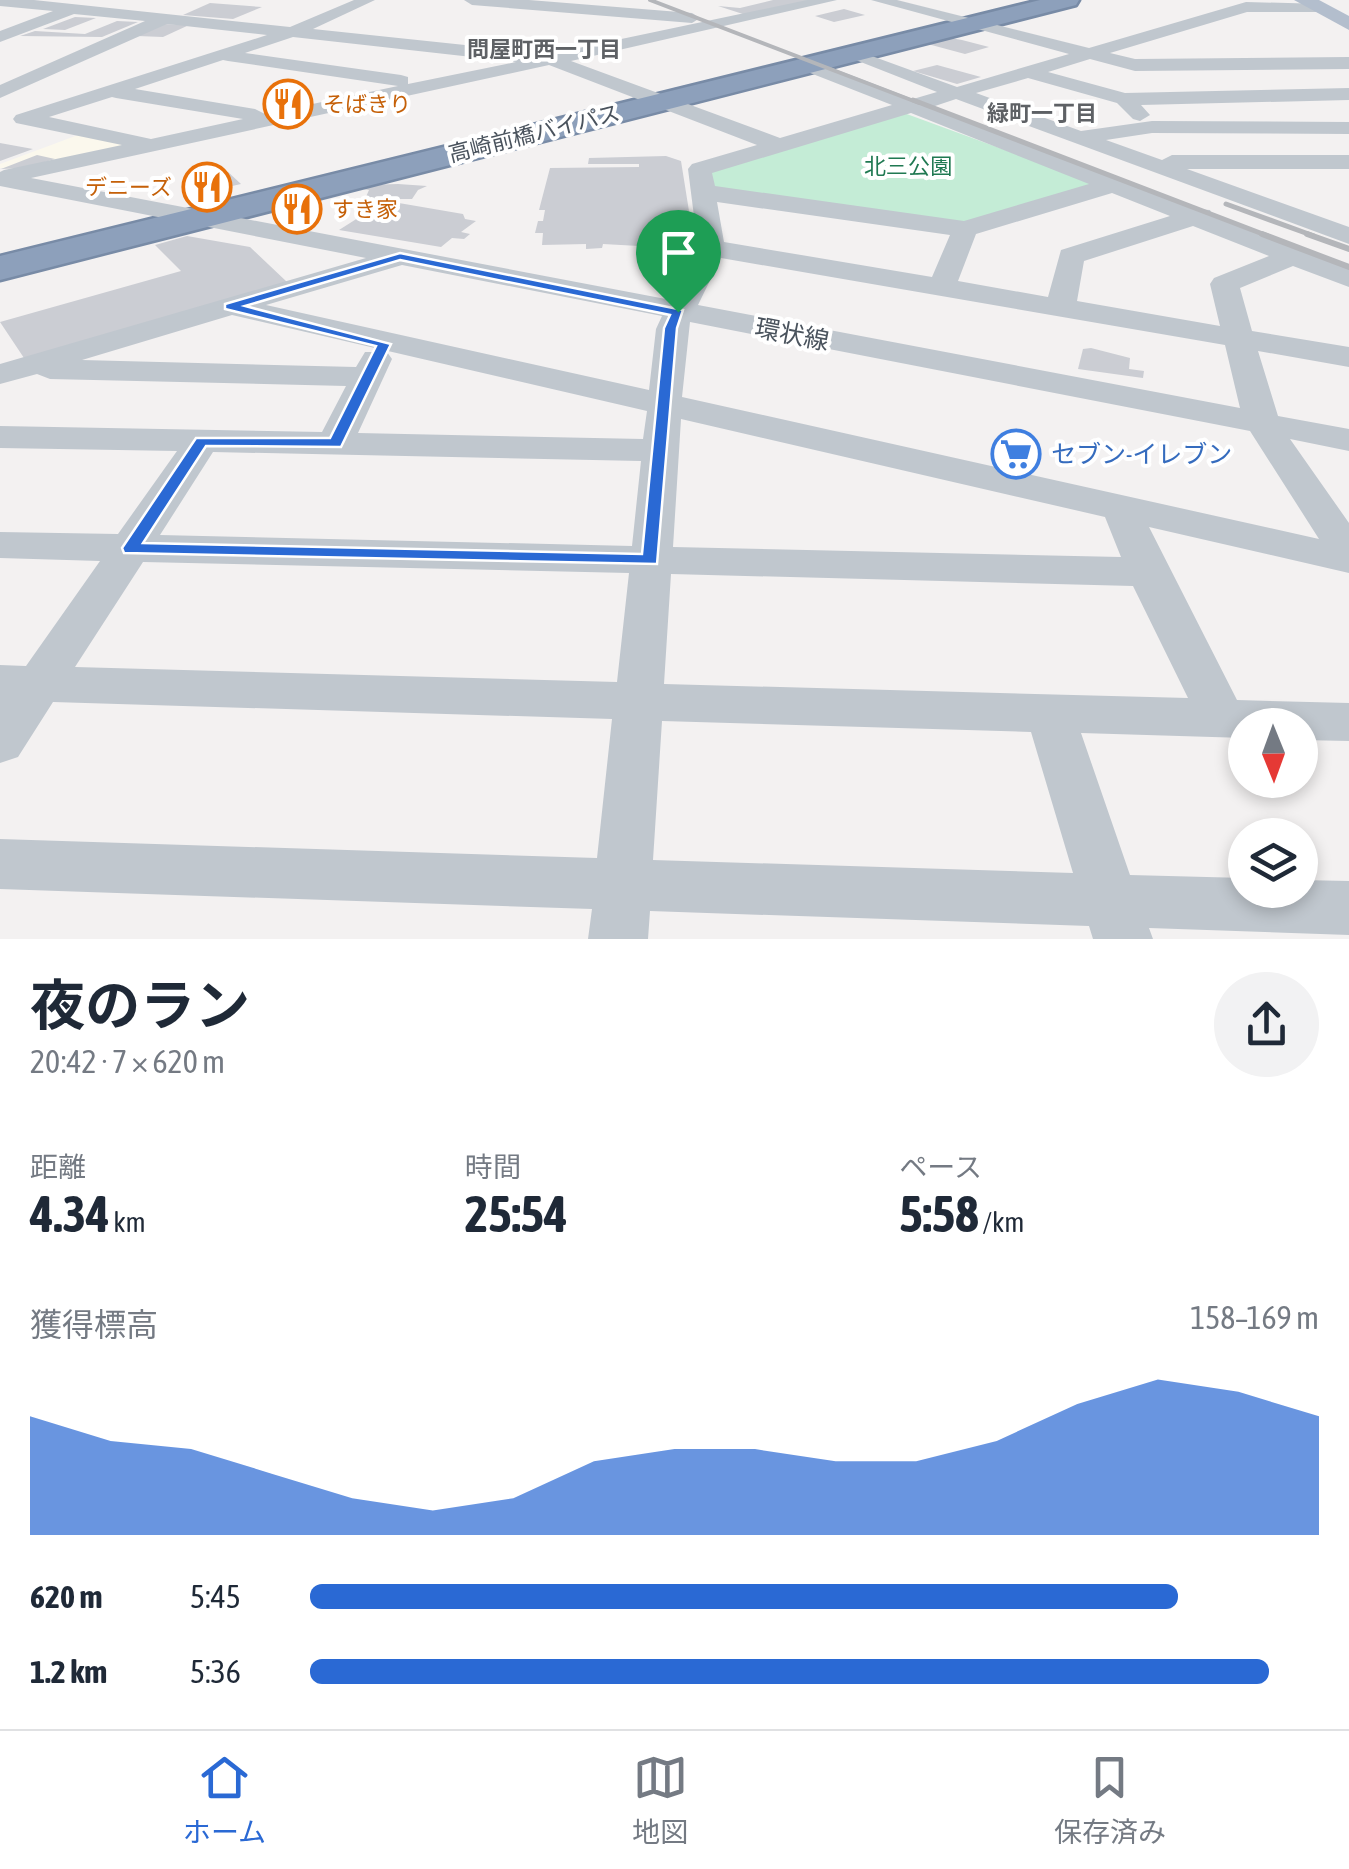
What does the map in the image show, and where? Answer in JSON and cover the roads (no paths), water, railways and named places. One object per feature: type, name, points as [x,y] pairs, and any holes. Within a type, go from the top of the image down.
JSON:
[{"type":"highway","name":"高崎前橋バイパス","points":[[654,99],[807,65],[847,68],[966,22],[1038,0]]},
{"type":"highway","name":"高崎前橋バイパス","points":[[0,254],[180,216],[1068,0]]},
{"type":"highway","name":"高崎前橋バイパス","points":[[0,268],[180,216]]},
{"type":"main road","points":[[1311,4],[1349,9]]},
{"type":"main road","points":[[1311,4],[1349,24]]},
{"type":"street","points":[[0,37],[98,0]]},
{"type":"street","points":[[0,92],[208,0]]},
{"type":"street","points":[[11,117],[109,91],[294,32],[367,0]]},
{"type":"street","points":[[472,0],[729,21]]},
{"type":"street","points":[[0,178],[829,0]]},
{"type":"street","points":[[878,0],[1148,66],[1349,63]]},
{"type":"street","points":[[0,1],[552,60],[777,145]]},
{"type":"street","points":[[418,46],[500,1]]},
{"type":"street","points":[[0,11],[27,2]]},
{"type":"street","points":[[621,912],[671,328],[712,248],[700,169],[1246,7],[1311,4]]},
{"type":"street","points":[[1204,20],[1249,30]]},
{"type":"street","points":[[1276,47],[1349,94]]},
{"type":"street","points":[[221,55],[429,86]]},
{"type":"street","points":[[268,80],[302,67]]},
{"type":"street","points":[[847,68],[888,68],[1349,236]]},
{"type":"street","points":[[847,68],[908,107],[1349,278]]},
{"type":"street","points":[[1028,72],[1124,99],[1349,94]]},
{"type":"street","points":[[109,91],[274,118]]},
{"type":"street","points":[[199,105],[233,92]]},
{"type":"street","points":[[1124,99],[1152,127]]},
{"type":"street","points":[[11,117],[159,145]]},
{"type":"street","points":[[1077,137],[1152,127],[1349,128]]},
{"type":"street","points":[[1144,162],[1349,162]]},
{"type":"street","name":"環状線","points":[[0,178],[1349,440]]},
{"type":"street","points":[[702,192],[964,229],[1110,186]]},
{"type":"street","points":[[1060,310],[1071,256],[1192,216],[1270,207],[1349,208]]},
{"type":"street","points":[[941,290],[964,229]]},
{"type":"street","points":[[712,248],[1349,358]]},
{"type":"street","points":[[1293,256],[1224,284],[1237,340],[1265,426],[1349,556]]},
{"type":"street","points":[[0,374],[400,257]]},
{"type":"street","points":[[230,306],[1122,509],[1349,556]]},
{"type":"street","points":[[336,443],[384,344]]},
{"type":"street","points":[[38,363],[54,371],[367,377]]},
{"type":"street","points":[[0,437],[661,450]]},
{"type":"street","points":[[0,743],[20,683],[131,548],[202,441]]},
{"type":"street","points":[[1122,509],[1148,572],[1222,718]]},
{"type":"street","points":[[0,546],[1148,572]]},
{"type":"street","points":[[20,683],[1349,722]]},
{"type":"street","points":[[1050,714],[1117,920]]},
{"type":"street","points":[[0,864],[621,912],[1117,920],[1349,908]]},
{"type":"railway","points":[[650,0],[919,103]]},
{"type":"railway","points":[[913,100],[1268,236]]},
{"type":"railway","points":[[1226,204],[1314,236]]},
{"type":"railway","points":[[1262,234],[1349,267]]},
{"type":"railway","points":[[1307,234],[1349,249]]},
{"type":"place","name":"そばきり","points":[[288,104]]},
{"type":"place","name":"デニーズ","points":[[207,187]]},
{"type":"place","name":"すき家","points":[[297,209]]},
{"type":"place","name":"セブン-イレブン","points":[[1016,454]]},
{"type":"district","name":"問屋町西一丁目","points":[[544,49]]},
{"type":"district","name":"緑町一丁目","points":[[1042,113]]},
{"type":"park label","name":"北三公園","points":[[908,166]]}]
